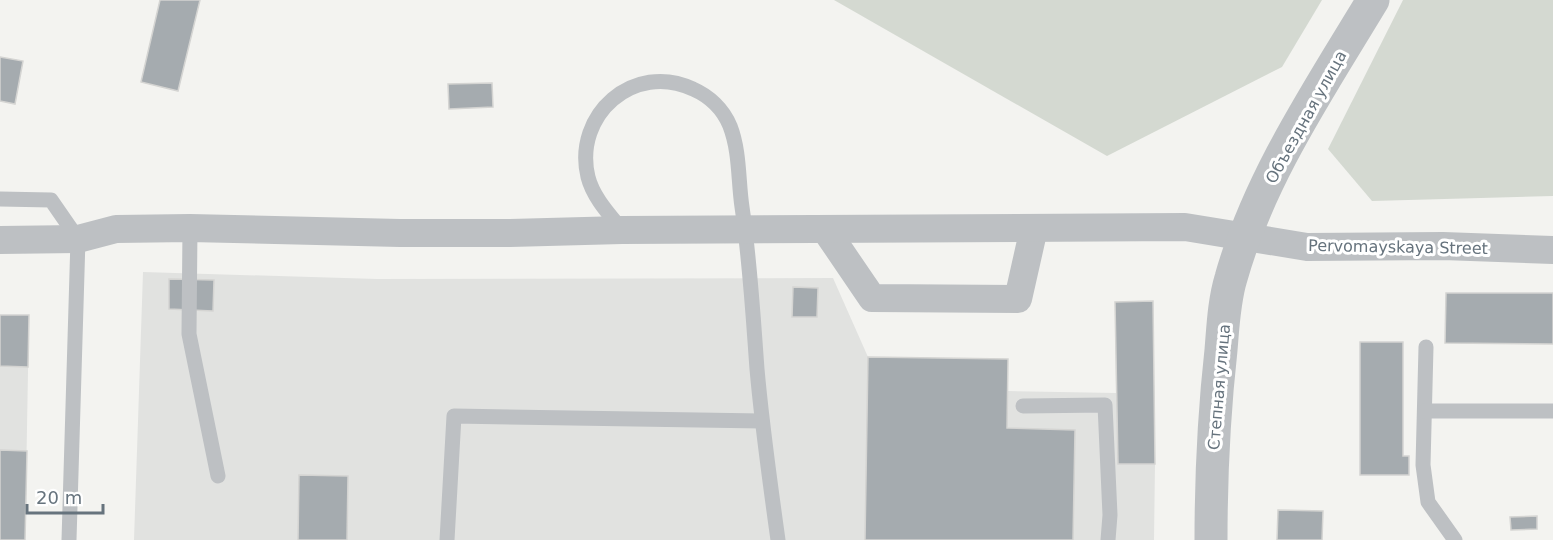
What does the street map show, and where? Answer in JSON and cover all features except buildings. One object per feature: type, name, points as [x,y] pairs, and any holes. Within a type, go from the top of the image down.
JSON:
[{"type":"street","name":"Объездная улица","points":[[1244,237],[1277,165],[1325,78],[1373,0]]},
{"type":"street","name":"Pervomayskaya Street","points":[[746,230],[1185,226],[1307,247],[1431,246],[1553,250]]},
{"type":"street","points":[[0,240],[78,239],[116,229],[190,228],[400,233],[746,230]]},
{"type":"street","points":[[825,229],[872,298],[1017,299],[1034,228]]},
{"type":"street","name":"Степная улица","points":[[1211,540],[1211,482],[1216,395],[1230,281],[1244,237]]},
{"type":"lane","points":[[622,230],[595,195],[588,178],[585,161],[586,146],[589,131],[597,116],[607,103],[621,92],[638,84],[662,81],[686,85],[702,93],[716,104],[729,124],[736,147],[746,230],[762,421],[778,540]]},
{"type":"lane","points":[[0,199],[51,200],[78,239],[69,540]]},
{"type":"lane","points":[[190,228],[189,334],[218,476]]},
{"type":"lane","points":[[1426,347],[1423,465],[1428,502],[1455,540]]},
{"type":"lane","points":[[1023,406],[1105,405],[1110,515],[1108,540]]},
{"type":"lane","points":[[1425,411],[1553,411]]},
{"type":"lane","points":[[447,540],[454,416],[762,421]]},
{"type":"shaded area","points":[[834,0],[1322,0],[1282,67],[1107,156]]},
{"type":"shaded area","points":[[1403,0],[1553,0],[1553,196],[1372,201],[1328,149]]},
{"type":"shaded area","points":[[143,272],[377,279],[833,278],[868,357],[1008,359],[1008,391],[1116,393],[1115,302],[1153,301],[1154,540],[134,540]]},
{"type":"shaded area","points":[[0,315],[29,315],[25,540],[0,540]]}]
